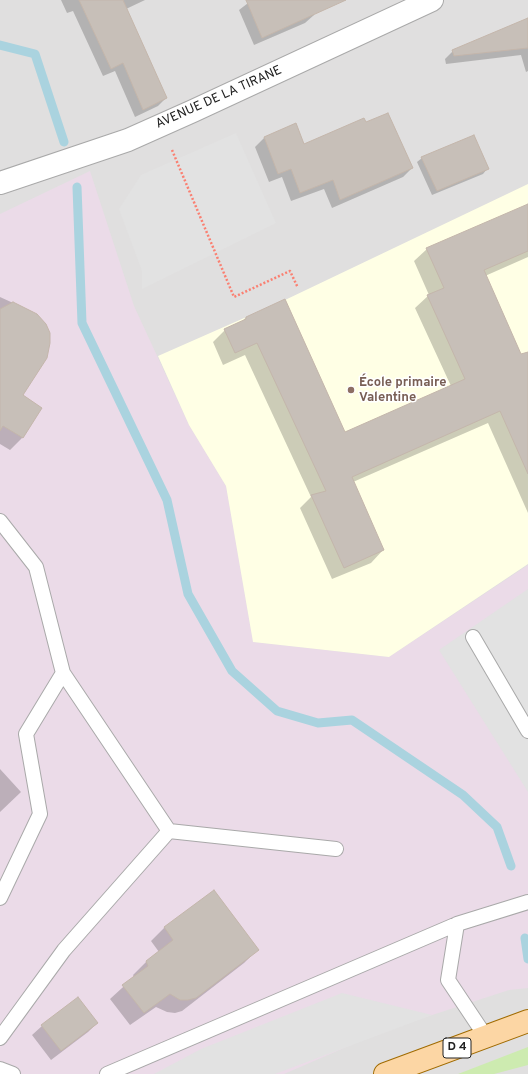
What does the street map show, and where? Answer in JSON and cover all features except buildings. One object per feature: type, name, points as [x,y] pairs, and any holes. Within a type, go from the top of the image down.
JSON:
[{"type":"main road","name":"D 4","points":[[385,1074],[528,1021]]},
{"type":"street","name":"AVENUE DE LA TIRANE","points":[[0,183],[128,140],[432,0]]},
{"type":"lane","points":[[0,521],[36,567],[63,673],[169,831],[336,849]]},
{"type":"lane","points":[[473,637],[528,731]]},
{"type":"lane","points":[[0,898],[40,814],[26,734],[63,673]]},
{"type":"lane","points":[[0,1038],[64,950],[169,831]]},
{"type":"lane","points":[[108,1074],[457,924],[528,902]]},
{"type":"lane","points":[[457,924],[448,980],[486,1037]]},
{"type":"lane","points":[[0,1069],[13,1074]]},
{"type":"path","points":[[161,124],[234,297],[290,271],[298,288]]},
{"type":"shaded area","points":[[0,0],[528,0],[528,1074],[0,1074]]},
{"type":"shaded area","points":[[236,133],[276,223],[142,289],[142,271],[119,209],[141,175]]},
{"type":"shaded area","points":[[90,171],[134,306],[189,425],[226,486],[253,642],[389,657],[528,565],[528,988],[509,990],[383,1031],[284,1074],[0,1074],[0,214]]},
{"type":"shaded area","name":"École primaire Valentine","points":[[528,184],[528,564],[389,657],[253,642],[226,486],[189,425],[158,356],[285,300]]},
{"type":"shaded area","points":[[528,589],[528,792],[439,650]]},
{"type":"shaded area","points":[[342,993],[432,1015],[275,1074],[154,1074],[201,1049]]},
{"type":"green space","points":[[528,1047],[528,1065],[494,1074],[458,1074]]},
{"type":"waterway","points":[[0,45],[35,54],[64,142]]},
{"type":"waterway","points":[[77,187],[82,323],[167,500],[188,594],[232,671],[277,711],[318,723],[352,720],[463,795],[497,827],[511,866]]},
{"type":"waterway","points":[[525,938],[528,959]]},
{"type":"place","name":"École primaire Valentine","points":[[351,390]]}]
